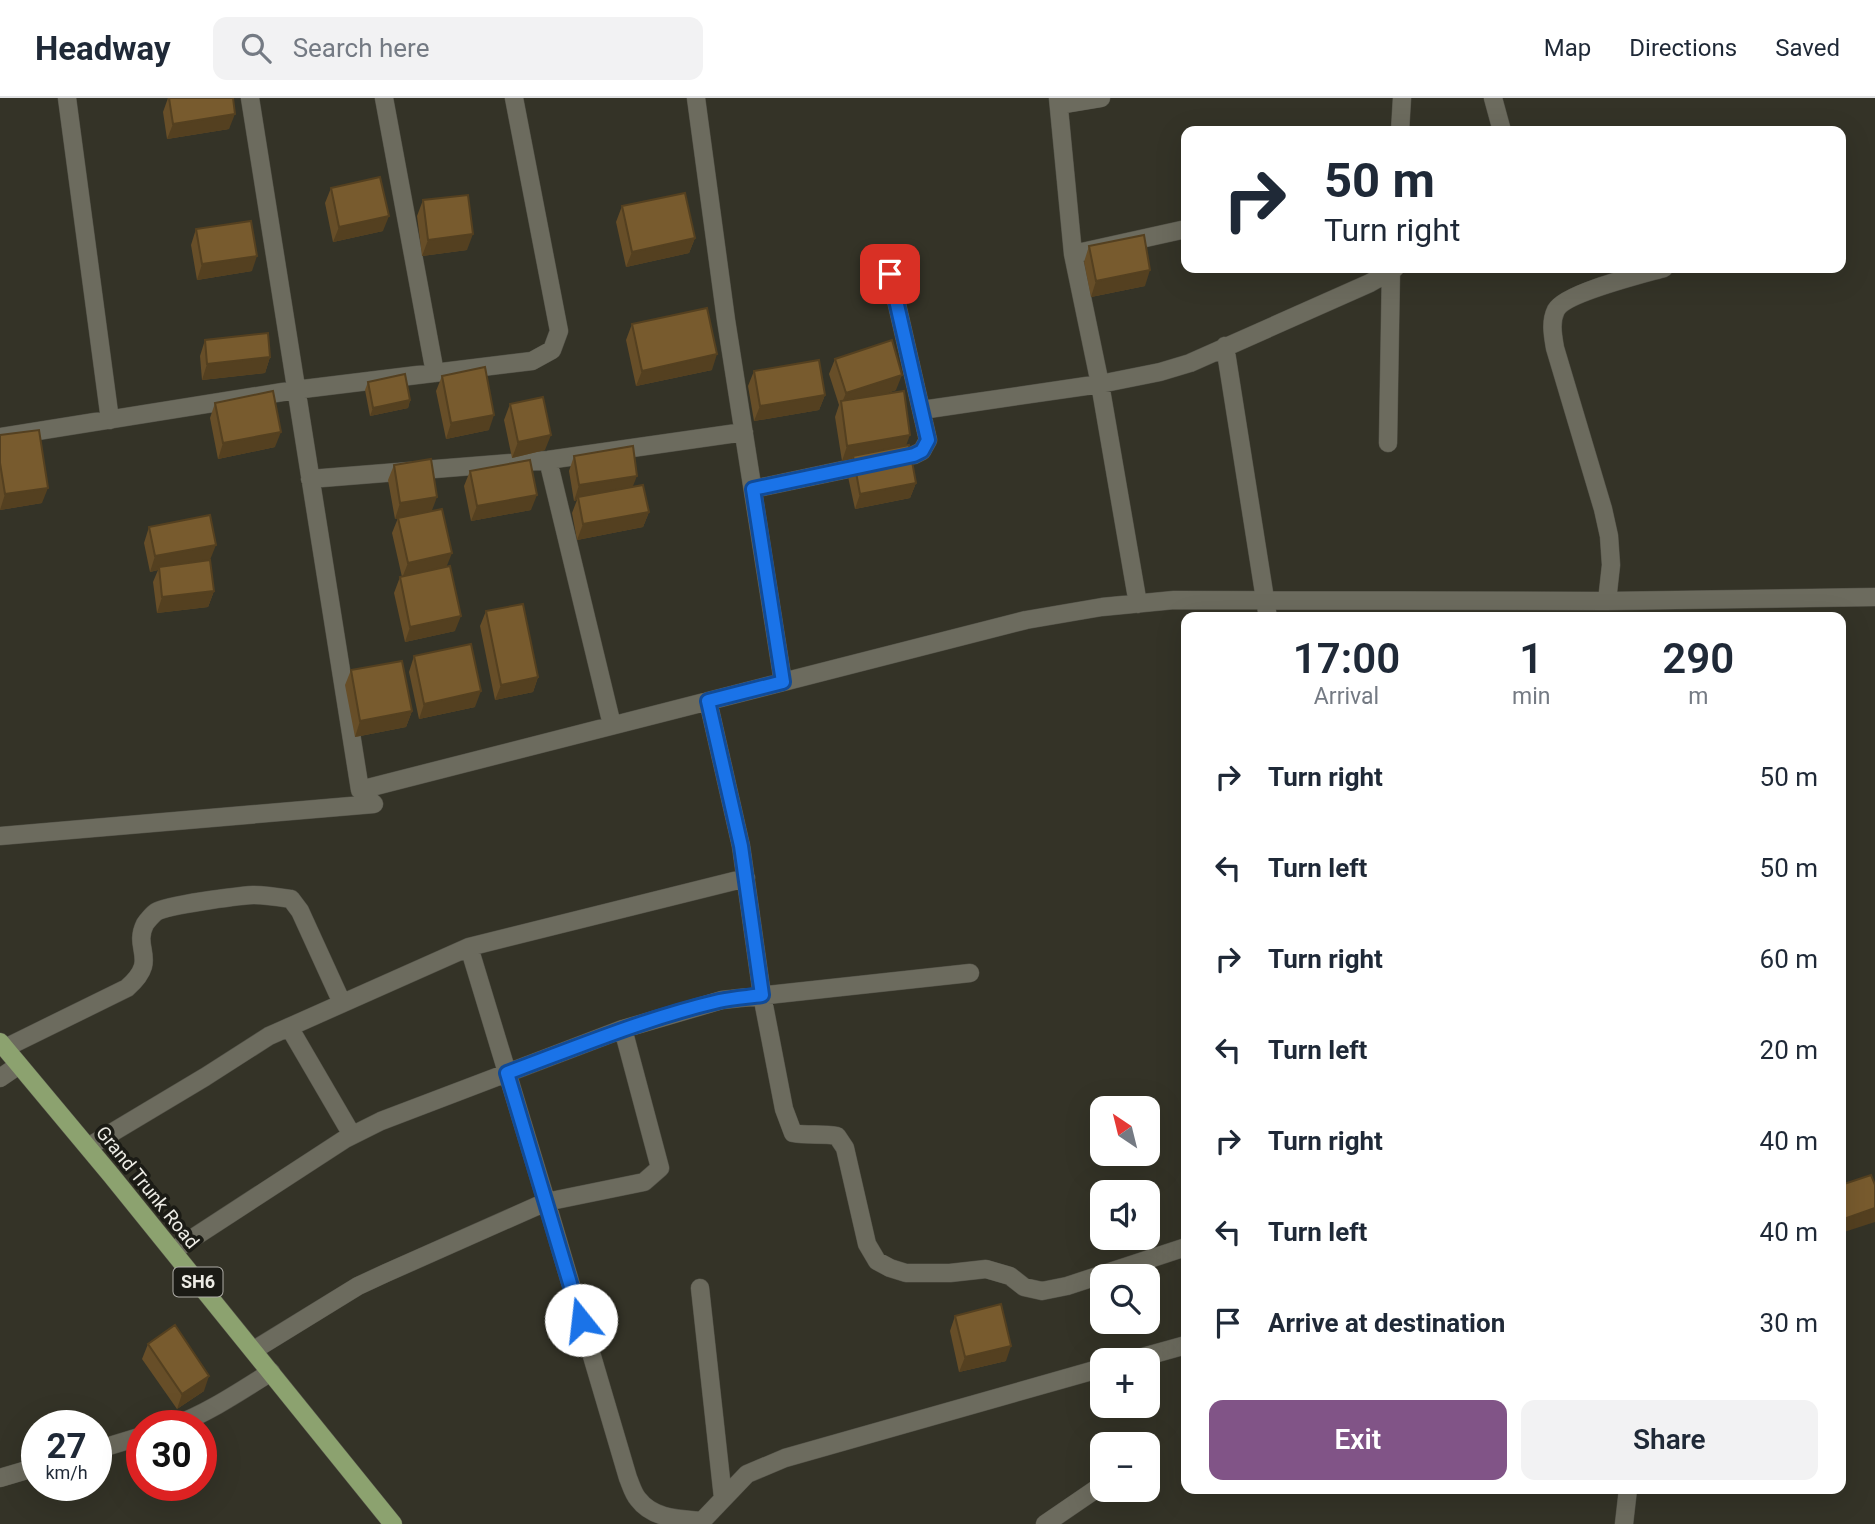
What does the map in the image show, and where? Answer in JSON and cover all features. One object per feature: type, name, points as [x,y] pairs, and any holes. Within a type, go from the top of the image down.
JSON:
[{"type":"main road","name":"Grand Trunk Road","points":[[3,1045],[393,1524]]},
{"type":"street","points":[[67,98],[110,420]]},
{"type":"street","points":[[0,836],[374,804],[360,790],[250,98]]},
{"type":"street","points":[[384,98],[435,373]]},
{"type":"street","points":[[0,437],[295,390],[532,361],[552,350],[559,331],[514,98]]},
{"type":"street","points":[[696,98],[726,320],[783,682]]},
{"type":"street","points":[[1101,98],[1059,101],[1073,254],[1100,384],[1138,604]]},
{"type":"street","points":[[1399,126],[1402,98]]},
{"type":"street","points":[[1493,98],[1501,126]]},
{"type":"street","points":[[1073,254],[1181,230]]},
{"type":"street","points":[[922,410],[1100,384],[1160,372],[1190,363],[1358,288],[1385,273]]},
{"type":"street","points":[[1388,443],[1392,273]]},
{"type":"street","points":[[1607,601],[1611,565],[1607,527],[1551,328],[1557,308],[1575,296],[1648,273]]},
{"type":"street","points":[[753,489],[914,455],[922,451],[928,440],[890,274]]},
{"type":"street","points":[[1225,346],[1267,612]]},
{"type":"street","points":[[310,479],[548,460],[744,432]]},
{"type":"street","points":[[548,460],[612,725]]},
{"type":"street","points":[[360,790],[1026,620],[1102,607],[1174,600],[1607,601],[1875,597]]},
{"type":"street","points":[[708,701],[741,846],[762,995],[784,1109],[793,1133],[837,1136],[845,1148],[867,1244],[877,1261],[906,1273],[950,1273],[986,1269],[1010,1276],[1024,1287],[1042,1291],[1067,1286],[1181,1249]]},
{"type":"street","points":[[88,1147],[269,1035],[468,947],[746,878]]},
{"type":"street","points":[[3,1045],[127,988],[139,978],[145,964],[142,936],[145,924],[155,912],[170,907],[252,895],[291,899],[300,911],[342,1003]]},
{"type":"street","points":[[468,947],[628,1478],[637,1498],[651,1511],[672,1518],[702,1522],[747,1474],[785,1458],[1090,1371]]},
{"type":"street","points":[[173,1251],[352,1135],[381,1121],[623,1029],[722,1000],[970,972]]},
{"type":"street","points":[[289,1027],[352,1135]]},
{"type":"street","points":[[254,1350],[358,1286],[546,1202],[644,1182],[660,1168],[623,1029]]},
{"type":"street","points":[[0,1078],[19,1065]]},
{"type":"street","points":[[700,1288],[723,1498]]},
{"type":"street","points":[[1160,1352],[1181,1346]]},
{"type":"street","points":[[209,1410],[271,1372]]},
{"type":"street","points":[[0,1478],[21,1472]]},
{"type":"street","points":[[1045,1524],[1090,1493]]},
{"type":"street","points":[[1624,1524],[1627,1494]]},
{"type":"building","points":[[169,98],[233,98],[235,114],[173,124]]},
{"type":"building","points":[[380,177],[389,216],[339,227],[331,188]]},
{"type":"building","points":[[685,193],[695,238],[632,252],[622,206]]},
{"type":"building","points":[[468,195],[473,234],[428,240],[423,200]]},
{"type":"building","points":[[251,221],[257,256],[202,264],[196,229]]},
{"type":"building","points":[[1144,235],[1150,270],[1096,281],[1089,246]]},
{"type":"building","points":[[707,308],[717,354],[642,371],[632,324]]},
{"type":"building","points":[[268,333],[270,357],[207,364],[205,340]]},
{"type":"building","points":[[892,340],[902,375],[846,393],[835,359]]},
{"type":"building","points":[[819,360],[825,395],[760,406],[754,371]]},
{"type":"building","points":[[485,367],[494,415],[451,423],[442,376]]},
{"type":"building","points":[[405,374],[410,400],[373,408],[368,382]]},
{"type":"building","points":[[273,391],[281,432],[223,443],[215,403]]},
{"type":"building","points":[[904,391],[910,435],[847,446],[841,401]]},
{"type":"building","points":[[543,397],[551,435],[518,442],[510,404]]},
{"type":"building","points":[[39,430],[48,488],[5,494],[0,463],[0,435]]},
{"type":"building","points":[[909,445],[916,483],[860,494],[853,456]]},
{"type":"building","points":[[633,446],[637,476],[579,485],[574,456]]},
{"type":"building","points":[[431,459],[437,497],[400,503],[394,465]]},
{"type":"building","points":[[530,460],[537,495],[477,506],[470,471]]},
{"type":"building","points":[[643,485],[649,512],[583,524],[578,497]]},
{"type":"building","points":[[442,509],[452,553],[408,563],[398,518]]},
{"type":"building","points":[[210,515],[216,545],[155,556],[149,527]]},
{"type":"building","points":[[210,560],[214,591],[162,597],[159,567]]},
{"type":"building","points":[[450,566],[461,616],[410,627],[400,577]]},
{"type":"building","points":[[523,604],[538,677],[501,685],[486,611]]},
{"type":"building","points":[[471,644],[481,691],[424,704],[414,656]]},
{"type":"building","points":[[402,661],[412,711],[360,721],[351,670]]},
{"type":"building","points":[[1871,1175],[1875,1185],[1875,1208],[1846,1218],[1846,1183]]},
{"type":"building","points":[[1001,1304],[1011,1346],[965,1357],[955,1316]]},
{"type":"building","points":[[175,1325],[209,1376],[182,1394],[148,1344]]},
{"type":"route","points":[[581,1320],[507,1073],[623,1029],[675,1013],[722,1000],[762,995],[741,846],[708,701],[783,682],[753,489],[914,455],[922,451],[928,440],[890,274]]}]
